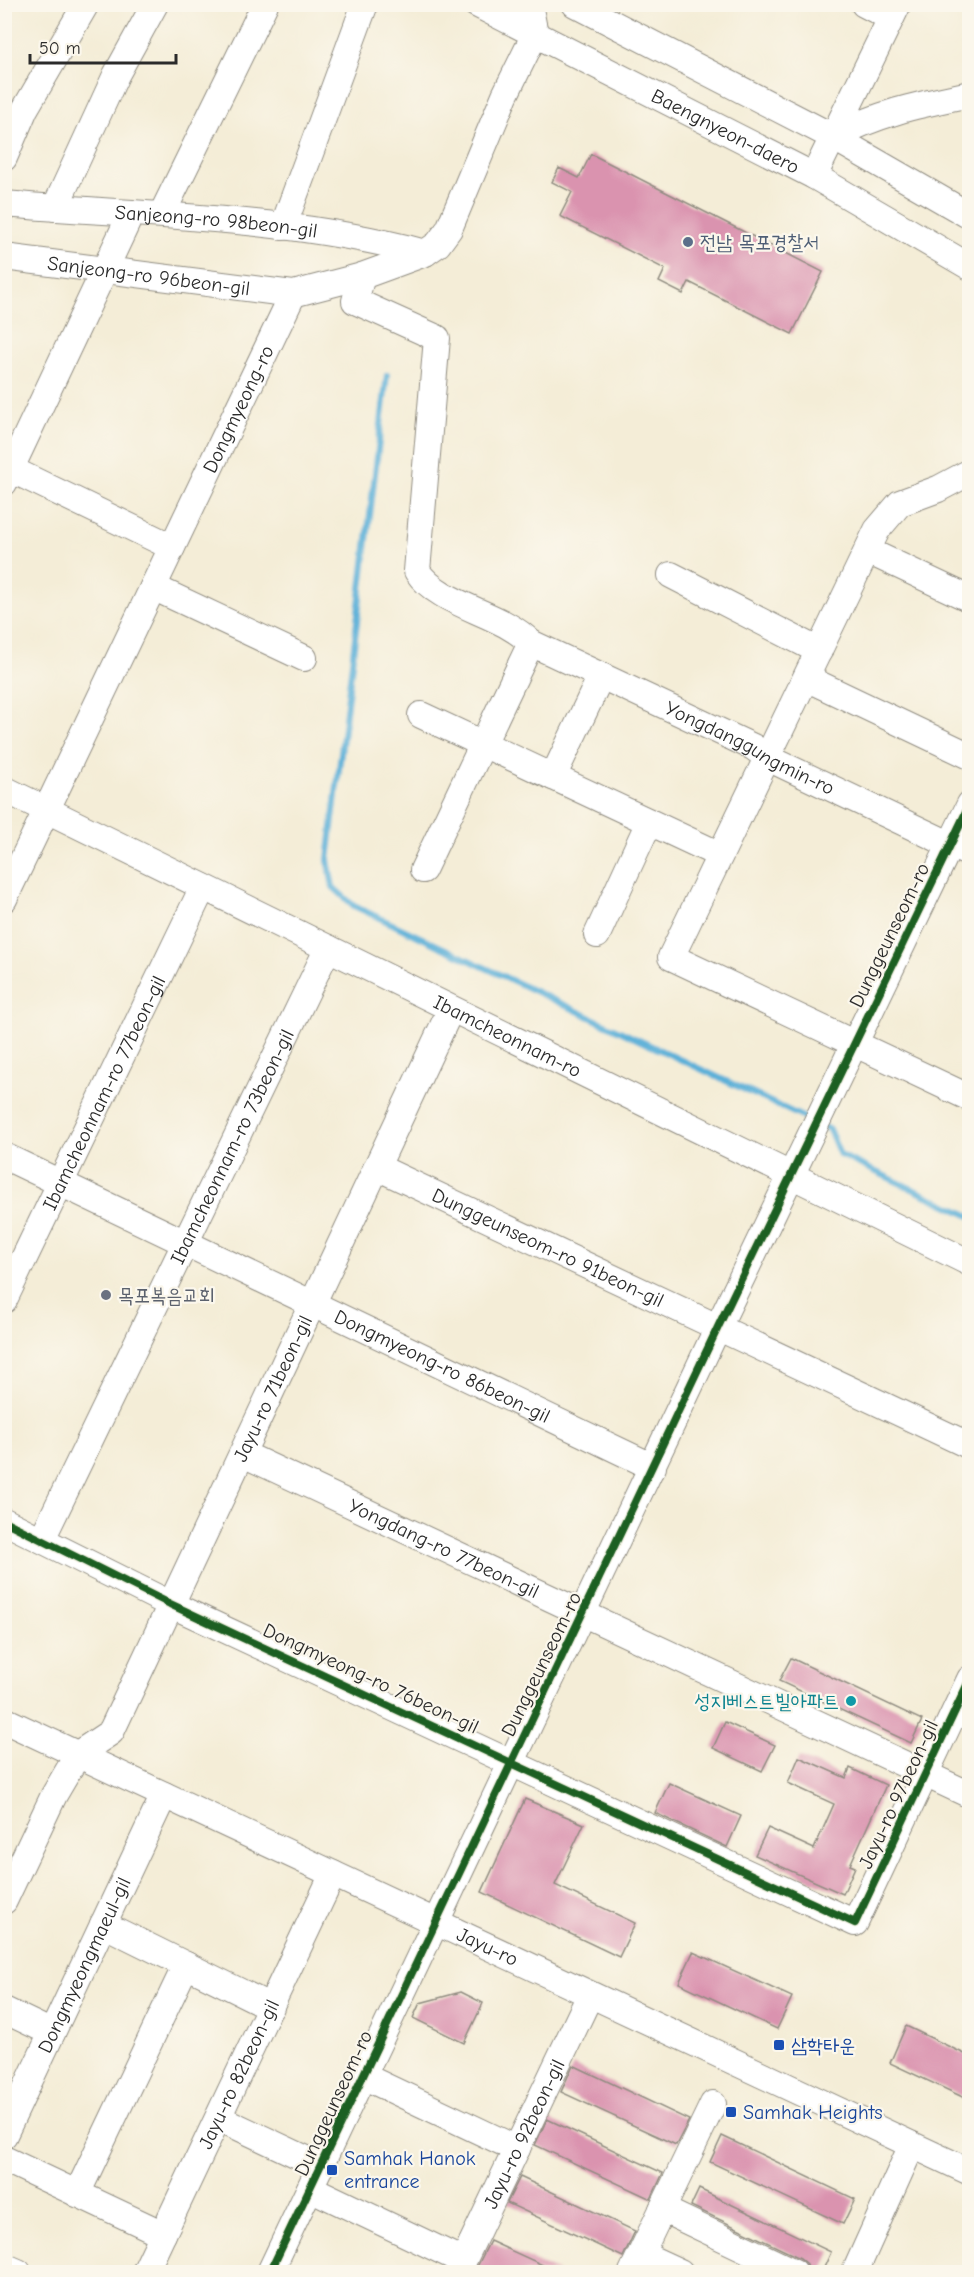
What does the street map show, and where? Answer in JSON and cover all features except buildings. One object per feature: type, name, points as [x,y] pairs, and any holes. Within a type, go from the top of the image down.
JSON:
[{"type":"street","points":[[4,158],[15,105],[86,4]]},
{"type":"street","points":[[55,208],[116,75],[155,4]]},
{"type":"street","points":[[162,214],[265,4]]},
{"type":"street","points":[[283,227],[364,4]]},
{"type":"street","name":"Baengnyeon-daero","points":[[476,4],[814,176],[969,267]]},
{"type":"street","points":[[293,294],[362,276],[425,253],[438,244],[449,229],[505,95],[535,34],[529,4]]},
{"type":"street","points":[[575,4],[833,137],[969,216]]},
{"type":"street","points":[[814,176],[895,11],[864,4]]},
{"type":"street","points":[[833,137],[867,119],[887,112],[969,94]]},
{"type":"street","name":"Sanjeong-ro 98beon-gil","points":[[4,204],[131,214],[162,214],[283,227],[357,237],[425,253]]},
{"type":"street","points":[[131,214],[7,473],[172,547]]},
{"type":"street","name":"Sanjeong-ro 96beon-gil","points":[[4,256],[293,294]]},
{"type":"street","name":"Yongdanggungmin-ro","points":[[362,276],[356,301],[437,338],[417,571],[424,581],[438,591],[518,629],[531,643],[753,747],[768,758],[960,850]]},
{"type":"street","name":"Dongmyeong-ro","points":[[4,899],[293,294]]},
{"type":"street","points":[[969,472],[938,489],[900,503],[877,530],[671,957],[969,1098]]},
{"type":"street","points":[[868,551],[969,599]]},
{"type":"street","points":[[671,575],[819,651]]},
{"type":"street","points":[[153,587],[304,658]]},
{"type":"street","points":[[423,870],[531,643]]},
{"type":"street","points":[[553,777],[601,676]]},
{"type":"street","points":[[806,678],[969,756]]},
{"type":"street","points":[[421,715],[720,855]]},
{"type":"street","name":"Ibamcheonnam-ro","points":[[4,789],[451,1008],[794,1171],[969,1263]]},
{"type":"street","name":"Dunggeunseom-ro","points":[[270,2272],[855,1043],[960,850],[969,804]]},
{"type":"street","points":[[597,935],[649,822]]},
{"type":"street","name":"Ibamcheonnam-ro 77beon-gil","points":[[4,1300],[203,887]]},
{"type":"street","name":"Ibamcheonnam-ro 73beon-gil","points":[[42,1539],[328,948]]},
{"type":"street","name":"Jayu-ro 71beon-gil","points":[[78,1754],[111,1732],[314,1304],[451,1008]]},
{"type":"street","name":"Dongmyeong-ro 86beon-gil","points":[[4,1156],[653,1467]]},
{"type":"street","name":"Dunggeunseom-ro 91beon-gil","points":[[377,1167],[969,1446]]},
{"type":"street","name":"Yongdang-ro 77beon-gil","points":[[243,1454],[969,1795]]},
{"type":"street","name":"Dongmyeong-ro 76beon-gil","points":[[4,1521],[170,1604],[513,1761],[855,1923]]},
{"type":"street","name":"Jayu-ro 97beon-gil","points":[[855,1923],[969,1679]]},
{"type":"street","name":"Jayu-ro","points":[[4,1720],[969,2172]]},
{"type":"street","points":[[8,1885],[54,1795],[78,1754]]},
{"type":"street","name":"Dongmyeongmaeul-gil","points":[[4,2135],[164,1795]]},
{"type":"street","name":"Jayu-ro 82beon-gil","points":[[145,2272],[333,1874]]},
{"type":"street","points":[[103,1924],[271,2007]]},
{"type":"street","points":[[77,2194],[186,1965]]},
{"type":"street","name":"Jayu-ro 92beon-gil","points":[[461,2267],[590,1995]]},
{"type":"street","points":[[4,2010],[52,2033]]},
{"type":"street","points":[[363,2076],[517,2149]]},
{"type":"street","points":[[680,2272],[637,2263],[713,2104]]},
{"type":"street","points":[[219,2118],[461,2267]]},
{"type":"street","points":[[855,2272],[912,2145]]},
{"type":"street","points":[[4,2159],[162,2234]]},
{"type":"street","points":[[662,2210],[794,2272]]},
{"type":"street","points":[[4,2266],[18,2272]]},
{"type":"waterway","points":[[387,375],[328,860],[333,887],[354,906],[811,1121]]},
{"type":"waterway","points":[[821,1126],[829,1129],[840,1155],[970,1216]]},
{"type":"cycle path","points":[[270,2272],[718,1327],[970,804]]},
{"type":"cycle path","points":[[4,1521],[170,1604],[855,1923],[970,1679]]},
{"type":"place","name":"전남 목포경찰서","points":[[688,242]]},
{"type":"place","name":"목포복음교회","points":[[106,1295]]},
{"type":"place","name":"성지베스트빌아파트","points":[[851,1701]]},
{"type":"place","name":"삼학타운","points":[[779,2045]]},
{"type":"place","name":"Samhak Heights","points":[[731,2112]]},
{"type":"place","name":"Samhak Hanok entrance","points":[[332,2170]]}]
